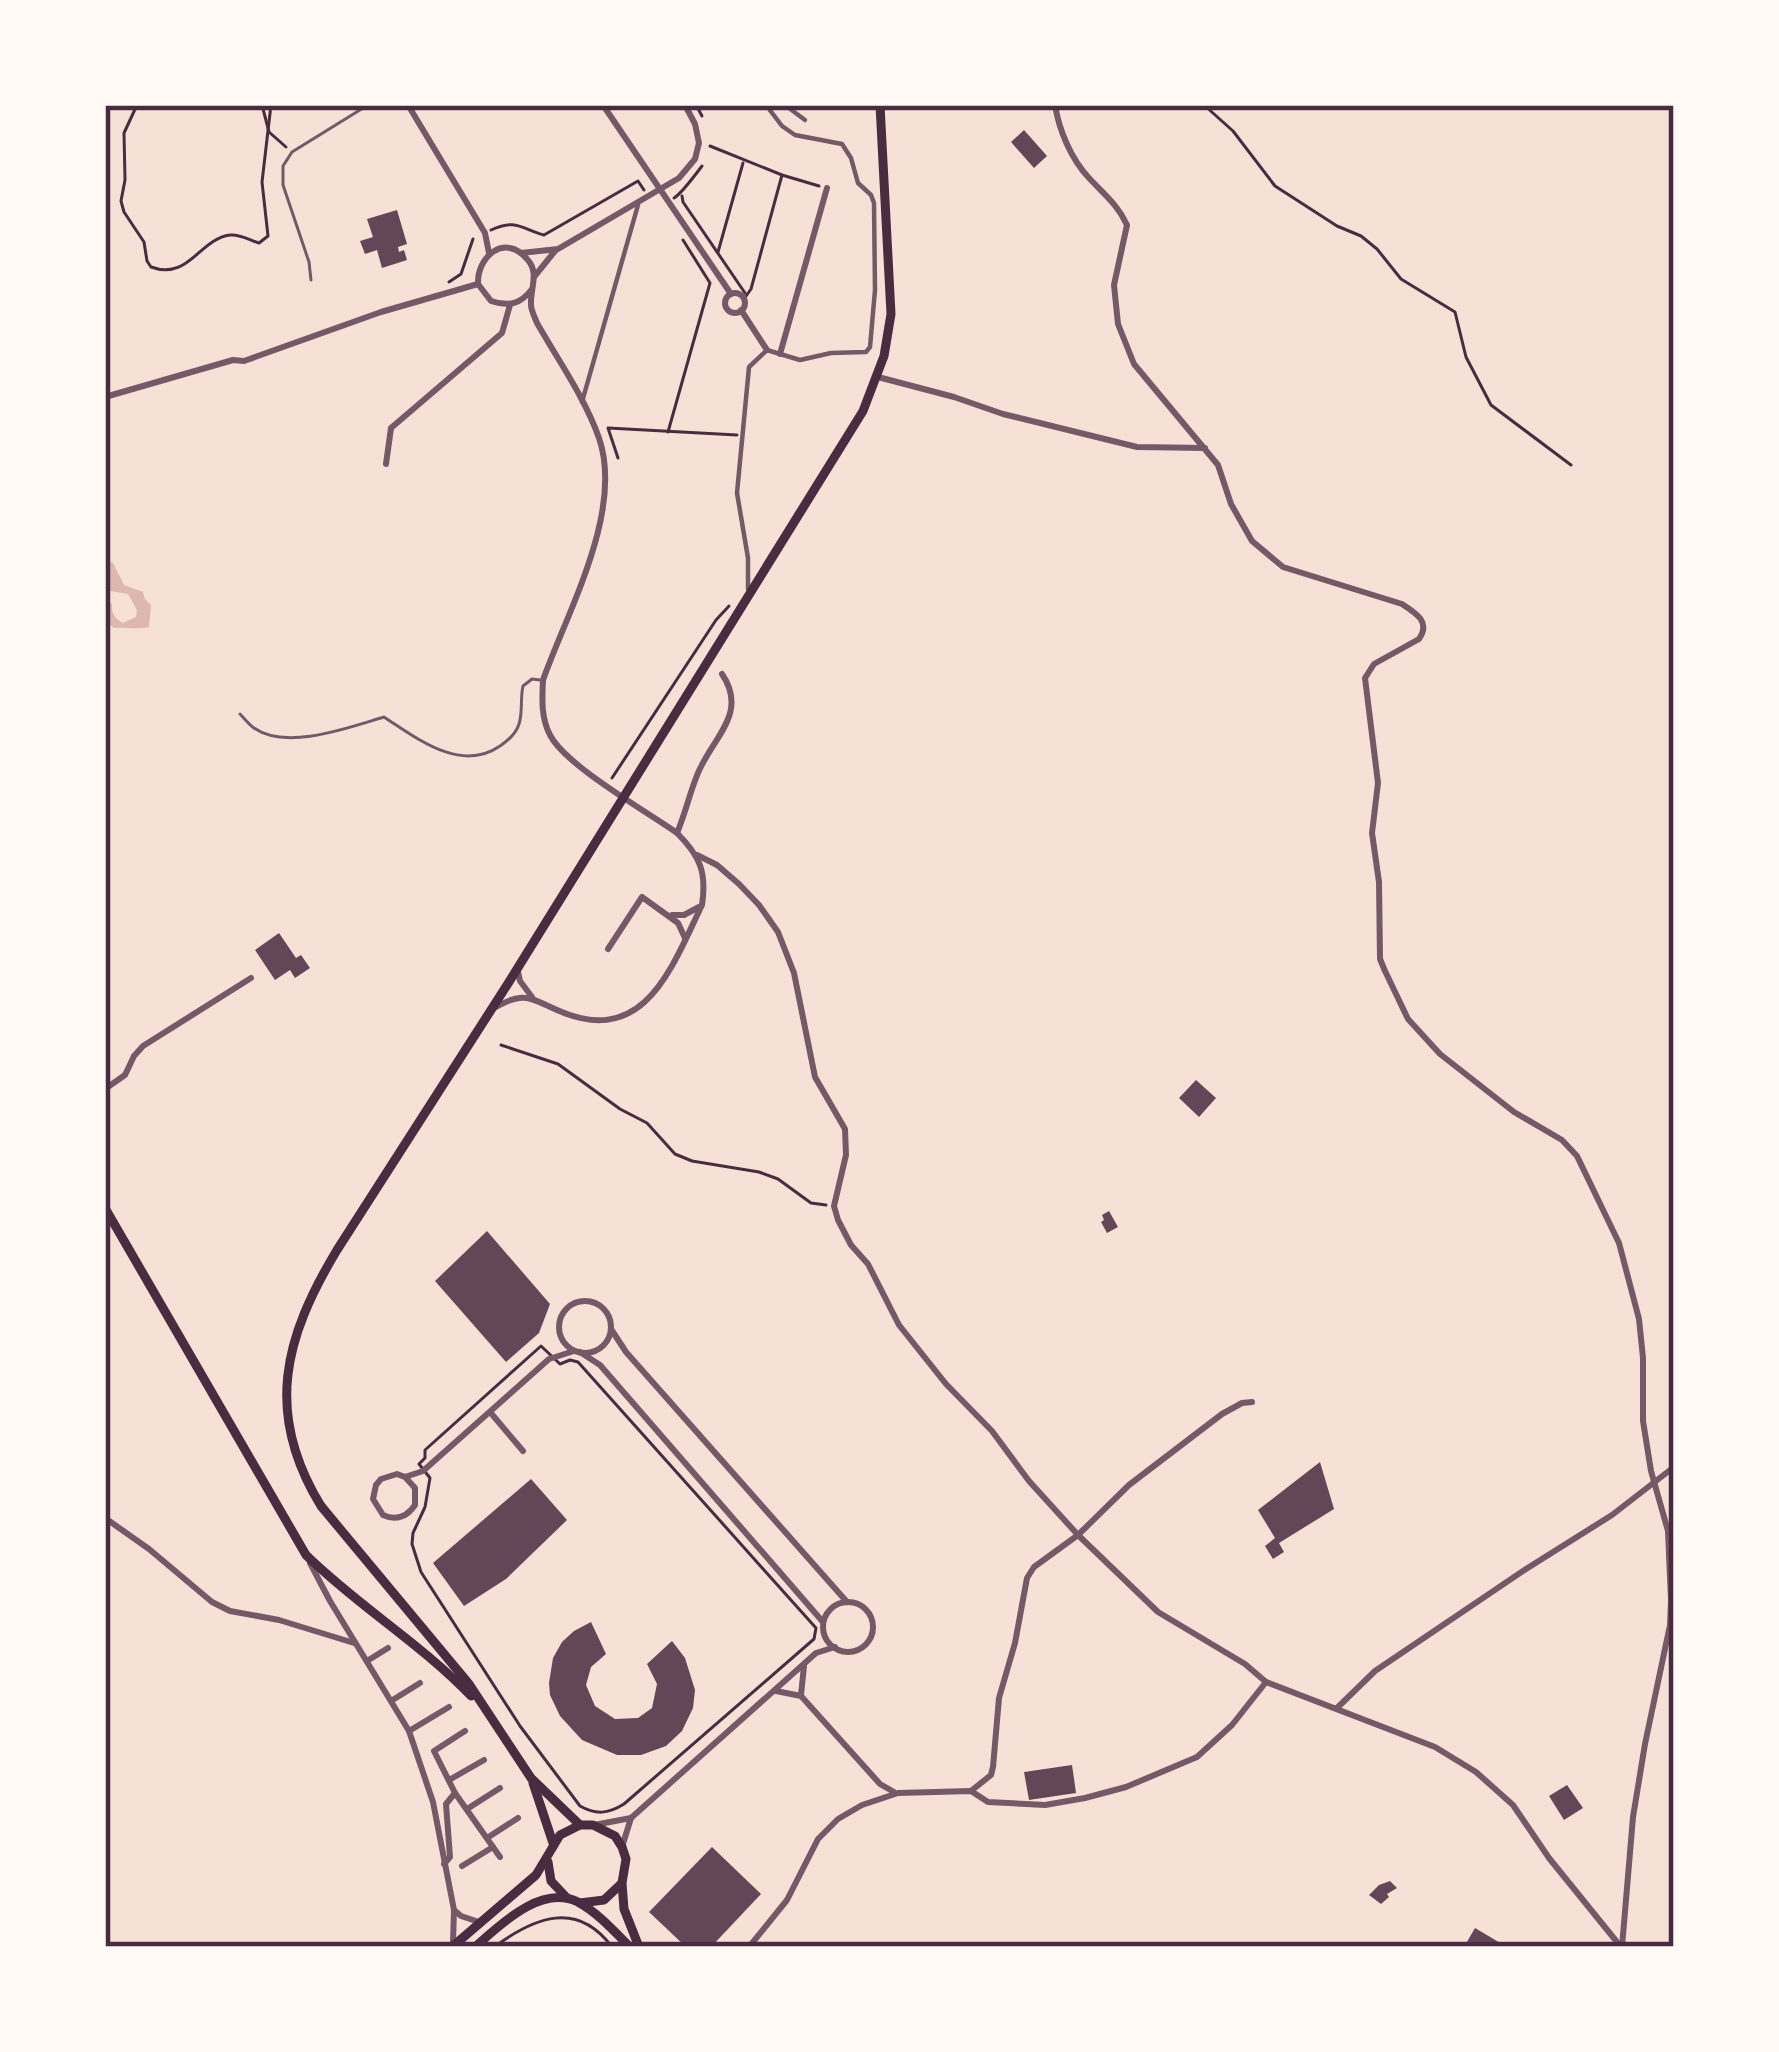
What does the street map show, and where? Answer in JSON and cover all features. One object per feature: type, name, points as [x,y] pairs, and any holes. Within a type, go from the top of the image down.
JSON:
[{"type":"main road","points":[[553,1844],[531,1778],[496,1721],[321,1506],[305,1480],[291,1438],[287,1405],[292,1346],[316,1285],[863,411],[878,377],[891,314],[880,105]]},
{"type":"main road","points":[[105,1208],[305,1555],[416,1643],[496,1721]]},
{"type":"main road","points":[[531,1778],[587,1825],[615,1837],[622,1847],[626,1858],[624,1909],[634,1947]]},
{"type":"main road","points":[[452,1947],[536,1875],[553,1844],[570,1828],[587,1825]]},
{"type":"main road","points":[[548,1856],[551,1880],[568,1899]]},
{"type":"main road","points":[[580,1903],[604,1900],[622,1883]]},
{"type":"main road","points":[[476,1947],[529,1906],[568,1899],[580,1903],[634,1947]]},
{"type":"street","points":[[408,105],[485,233],[489,254]]},
{"type":"street","points":[[602,105],[731,294]]},
{"type":"street","points":[[534,277],[557,249],[680,178],[692,165],[698,152],[697,130],[685,105]]},
{"type":"street","points":[[741,310],[767,350],[780,354],[800,359],[866,352],[870,347],[875,290],[871,195],[858,183],[842,144],[795,135],[766,105]]},
{"type":"street","points":[[784,105],[805,120]]},
{"type":"street","points":[[1055,105],[1075,160],[1115,204],[1127,225],[1114,285],[1118,324],[1134,364],[1218,465],[1242,525],[1264,553],[1283,567],[1402,604],[1419,615],[1424,625],[1419,639],[1374,664],[1365,678],[1378,783],[1372,833],[1381,959],[1408,1019],[1423,1037],[1474,1084],[1562,1141],[1577,1156],[1619,1243],[1639,1319],[1643,1421],[1670,1547],[1670,1625],[1633,1817],[1621,1947]]},
{"type":"street","points":[[780,354],[827,188]]},
{"type":"street","points":[[582,402],[643,197]]},
{"type":"street","points":[[532,289],[511,305],[491,301],[478,284],[479,268],[489,254],[507,248],[531,263],[534,277],[531,307],[536,323],[582,402],[605,461],[601,526],[543,680],[542,706],[552,739],[567,758],[609,781],[717,865],[759,905],[778,932],[794,973],[815,1077],[845,1129],[846,1155],[834,1206],[851,1245],[868,1264],[899,1325],[1029,1481],[1158,1612],[1245,1664],[1266,1682],[1435,1748],[1498,1789],[1621,1947]]},
{"type":"street","points":[[521,253],[557,249]]},
{"type":"street","points":[[105,397],[233,360],[244,361],[478,284]]},
{"type":"street","points":[[731,294],[746,297],[741,310],[733,312],[727,307],[731,294]]},
{"type":"street","points":[[386,464],[391,428],[502,333],[511,305]]},
{"type":"street","points":[[748,598],[748,558],[737,493],[749,367],[767,350]]},
{"type":"street","points":[[878,377],[1137,448],[1205,448]]},
{"type":"street","points":[[677,832],[696,776],[732,713],[733,700],[722,674]]},
{"type":"street","points":[[492,1009],[516,997],[532,997],[598,1021],[630,1014],[646,1003],[702,905],[703,873],[697,854]]},
{"type":"street","points":[[608,949],[642,897],[678,923],[686,939]]},
{"type":"street","points":[[669,915],[684,915],[702,905]]},
{"type":"street","points":[[517,969],[532,997]]},
{"type":"street","points":[[105,1089],[124,1075],[143,1046],[251,978]]},
{"type":"street","points":[[824,1622],[600,1366],[566,1346],[559,1322],[568,1307],[584,1301],[605,1312],[626,1352],[847,1602],[868,1612],[873,1628],[864,1646],[846,1652],[825,1635]]},
{"type":"street","points":[[551,1352],[593,1352],[602,1347],[611,1329]]},
{"type":"street","points":[[424,1471],[415,1505],[405,1516],[389,1517],[378,1510],[373,1499],[376,1485],[389,1475],[406,1477],[424,1471],[551,1352],[560,1334]]},
{"type":"street","points":[[971,1792],[991,1775],[999,1698],[1016,1643],[1027,1578],[1129,1485],[1222,1414],[1252,1402]]},
{"type":"street","points":[[490,1412],[523,1451]]},
{"type":"street","points":[[1336,1708],[1375,1671],[1612,1515],[1674,1467]]},
{"type":"street","points":[[406,1477],[416,1493]]},
{"type":"street","points":[[105,1518],[230,1611],[279,1620],[357,1644]]},
{"type":"street","points":[[305,1555],[409,1731],[433,1802],[454,1910],[452,1947]]},
{"type":"street","points":[[818,1652],[832,1608],[847,1602]]},
{"type":"street","points":[[622,1847],[631,1818],[818,1652],[835,1647]]},
{"type":"street","points":[[367,1661],[388,1648]]},
{"type":"street","points":[[801,1696],[805,1663]]},
{"type":"street","points":[[749,1947],[787,1900],[818,1839],[838,1819],[876,1799],[898,1793],[971,1792],[988,1802],[1045,1805],[1085,1798],[1144,1780],[1207,1750],[1266,1682]]},
{"type":"street","points":[[391,1701],[420,1683]]},
{"type":"street","points":[[773,1691],[801,1696],[882,1785],[898,1793]]},
{"type":"street","points":[[409,1731],[449,1707]]},
{"type":"street","points":[[465,1731],[434,1751],[455,1793],[500,1857]]},
{"type":"street","points":[[449,1780],[484,1760]]},
{"type":"street","points":[[876,1799],[882,1785]]},
{"type":"street","points":[[867,1805],[882,1785]]},
{"type":"street","points":[[467,1809],[500,1788]]},
{"type":"street","points":[[444,1864],[450,1857],[446,1804],[455,1793]]},
{"type":"street","points":[[487,1838],[518,1818]]},
{"type":"street","points":[[587,1825],[631,1818]]},
{"type":"street","points":[[462,1867],[493,1847]]},
{"type":"street","points":[[454,1910],[479,1922]]},
{"type":"lane","points":[[311,280],[283,166],[292,152],[368,105]]},
{"type":"lane","points":[[240,714],[255,729],[296,738],[384,717],[449,754],[481,756],[513,736],[519,726],[523,686],[532,679],[543,680]]},
{"type":"path","points":[[137,105],[124,133],[122,206],[144,242],[146,261],[156,271],[176,269],[226,236],[264,241],[268,231],[262,182],[271,105]]},
{"type":"path","points":[[262,105],[269,132],[292,152]]},
{"type":"path","points":[[696,105],[703,119]]},
{"type":"path","points":[[1204,105],[1234,131],[1275,187],[1360,236],[1401,279],[1455,312],[1466,358],[1492,405],[1571,465]]},
{"type":"path","points":[[708,134],[700,168],[681,194],[746,297],[782,175]]},
{"type":"path","points":[[708,146],[827,188]]},
{"type":"path","points":[[718,254],[744,161]]},
{"type":"path","points":[[437,286],[461,274],[473,239],[499,226],[518,224],[544,236],[638,181],[643,197]]},
{"type":"path","points":[[668,202],[681,194]]},
{"type":"path","points":[[668,432],[710,283],[675,228]]},
{"type":"path","points":[[617,458],[608,428],[742,435]]},
{"type":"path","points":[[609,781],[731,604]]},
{"type":"path","points":[[501,1045],[558,1064],[647,1123],[675,1154],[759,1172],[812,1203],[834,1206]]},
{"type":"path","points":[[551,1352],[538,1348],[425,1450],[427,1502],[412,1544],[421,1572],[520,1726],[571,1795],[591,1812],[614,1811],[817,1633],[578,1362],[560,1364]]},
{"type":"path","points":[[494,1947],[542,1922],[570,1916],[591,1925],[612,1947]]},
{"type":"shaded area","points":[[105,559],[113,563],[124,585],[143,592],[151,605],[149,627],[114,628],[105,621],[107,601],[123,623],[136,617],[137,610],[128,594],[105,590]]},
{"type":"building","points":[[1024,130],[1047,156],[1034,168],[1011,142]]},
{"type":"building","points":[[397,210],[407,244],[398,247],[399,252],[404,250],[407,260],[382,268],[377,250],[365,254],[360,241],[373,237],[367,219]]},
{"type":"building","points":[[279,933],[296,958],[301,955],[310,968],[295,978],[290,970],[275,980],[255,950]]},
{"type":"building","points":[[1196,1080],[1216,1098],[1199,1117],[1179,1098]]},
{"type":"building","points":[[1109,1211],[1118,1227],[1107,1233],[1101,1222]]},
{"type":"building","points":[[487,1231],[550,1304],[539,1333],[506,1362],[435,1281]]},
{"type":"building","points":[[1320,1462],[1334,1509],[1279,1543],[1284,1552],[1273,1559],[1265,1546],[1275,1538],[1258,1510]]},
{"type":"building","points":[[531,1479],[567,1520],[506,1579],[464,1606],[433,1563]]},
{"type":"building","points":[[105,1535],[110,1535],[110,1569],[105,1569]]},
{"type":"building","points":[[591,1622],[606,1654],[591,1667],[586,1685],[595,1706],[615,1719],[638,1718],[652,1708],[657,1684],[647,1664],[672,1641],[685,1658],[695,1690],[693,1708],[682,1731],[666,1746],[641,1755],[617,1755],[582,1740],[560,1716],[550,1695],[553,1658],[562,1642]]},
{"type":"building","points":[[1072,1765],[1076,1793],[1029,1800],[1024,1772]]},
{"type":"building","points":[[1567,1785],[1583,1808],[1564,1820],[1549,1796]]},
{"type":"building","points":[[712,1847],[761,1894],[711,1947],[686,1947],[649,1912]]},
{"type":"building","points":[[1390,1881],[1397,1888],[1381,1904],[1369,1895],[1379,1885]]},
{"type":"building","points":[[1475,1928],[1507,1947],[1464,1947]]}]
